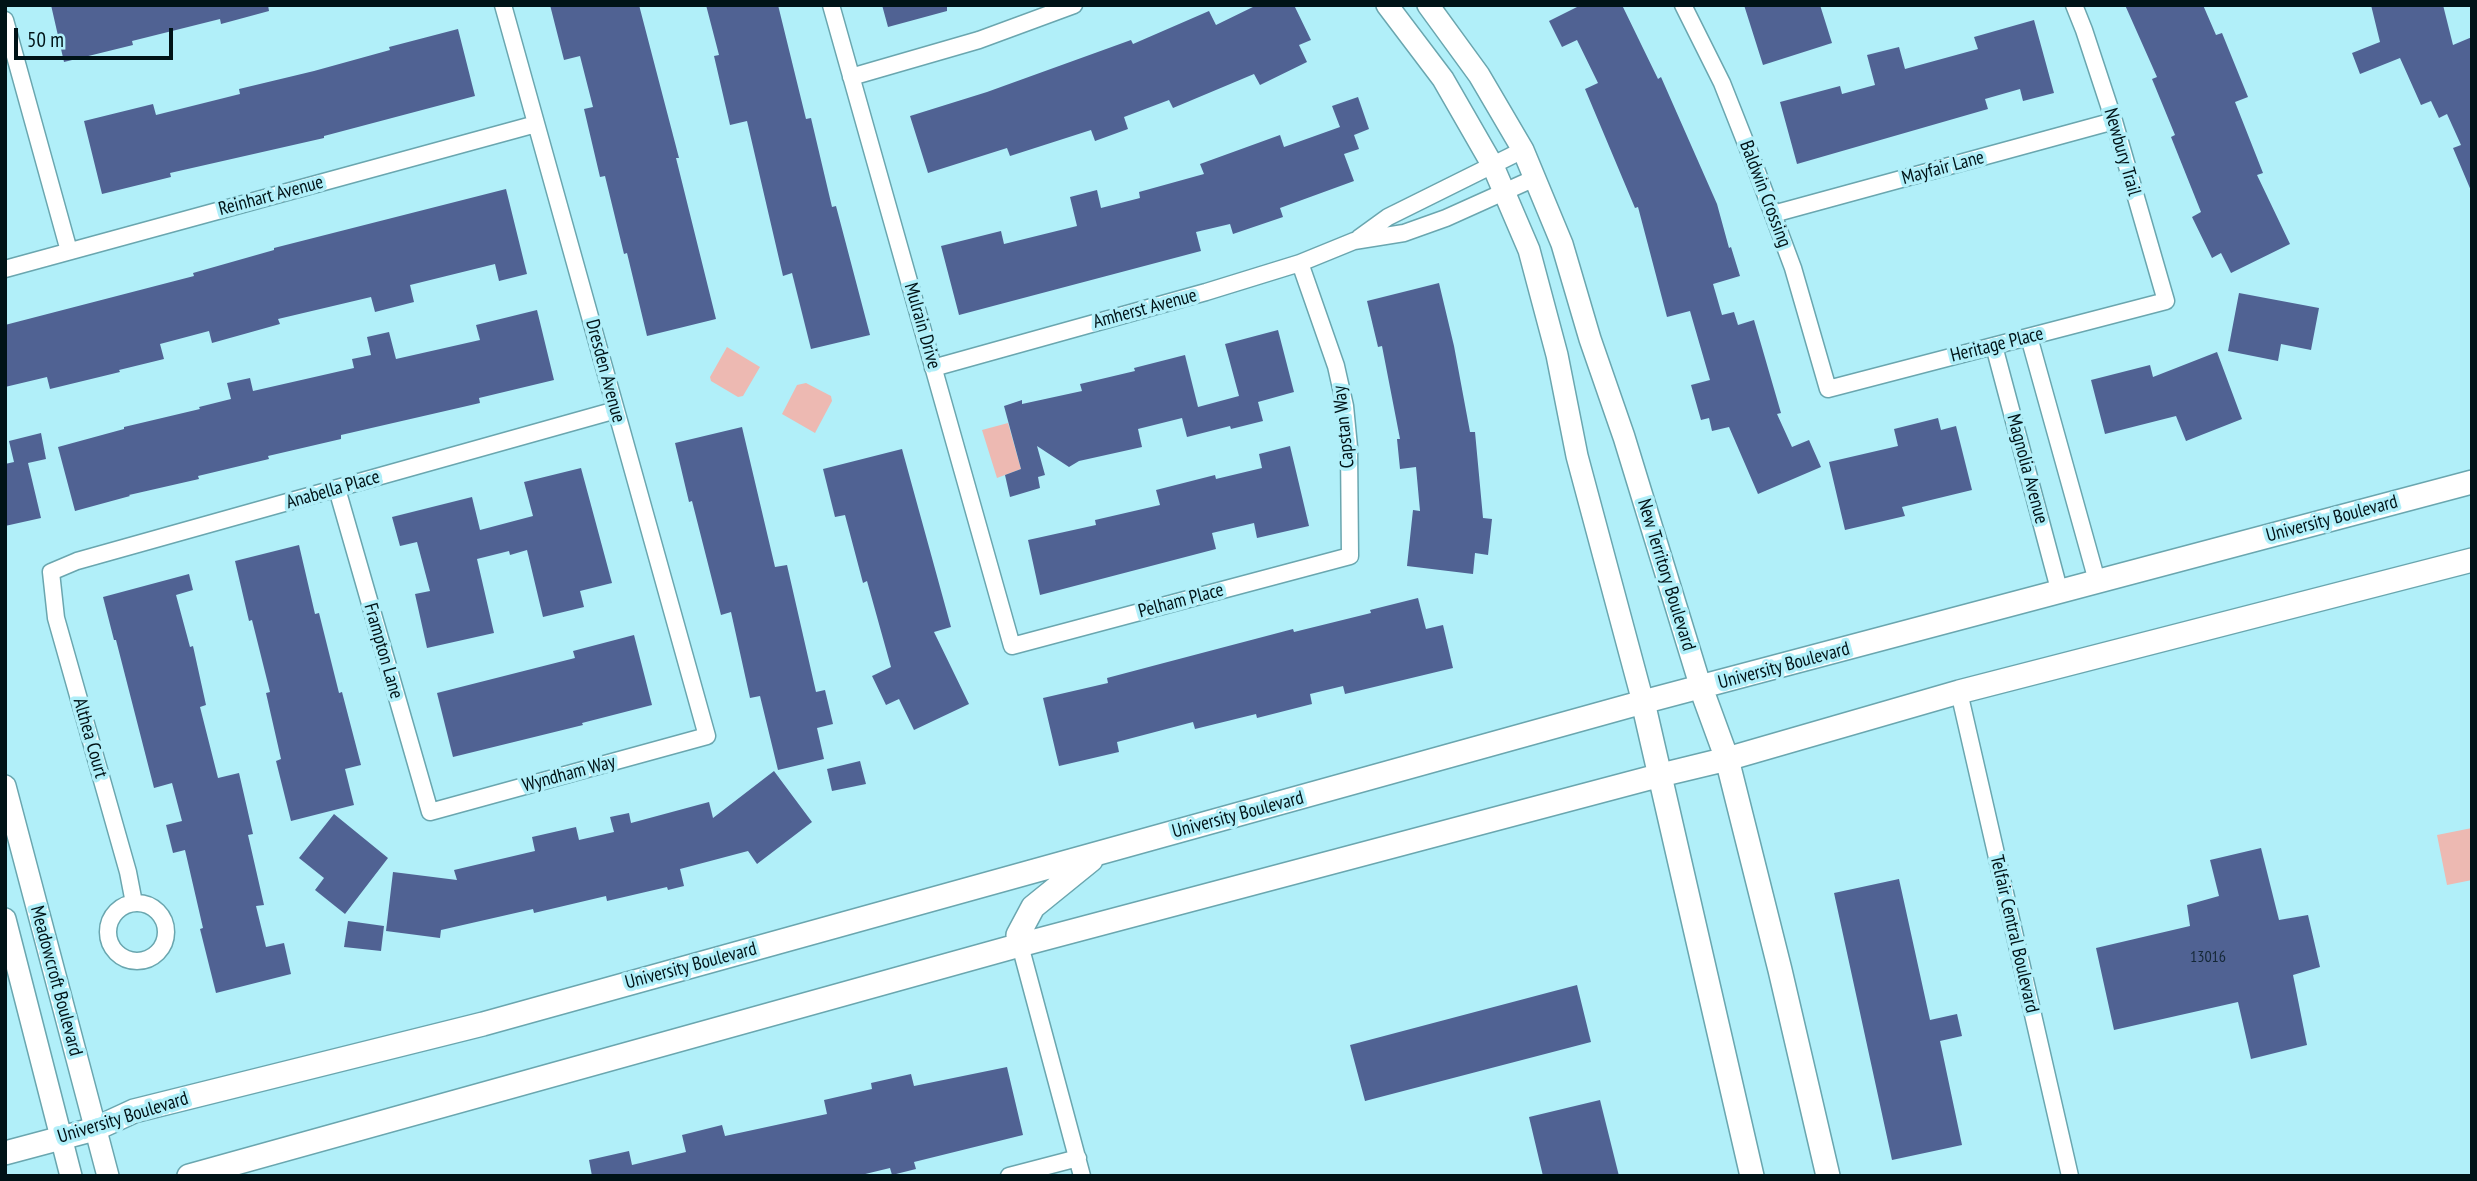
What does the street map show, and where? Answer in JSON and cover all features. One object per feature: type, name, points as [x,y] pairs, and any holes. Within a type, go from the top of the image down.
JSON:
[{"type":"main road","name":"University Boulevard","points":[[5,1153],[95,1129],[134,1111],[482,1024],[1643,702],[2472,482]]},
{"type":"main road","points":[[189,1176],[1020,945],[1727,759],[1959,692],[2472,560]]},
{"type":"main road","name":"New Territory Boulevard","points":[[1701,688],[1727,759],[1828,1176]]},
{"type":"main road","points":[[1643,702],[1752,1176]]},
{"type":"main road","points":[[1020,945],[1018,935],[1033,907],[1098,853]]},
{"type":"street","name":"Dresden Avenue","points":[[503,5],[707,736]]},
{"type":"street","name":"Mulrain Drive","points":[[831,5],[1012,646]]},
{"type":"street","points":[[851,77],[979,40],[1074,5]]},
{"type":"street","points":[[1387,5],[1443,79],[1493,166],[1529,250],[1557,355],[1577,456],[1643,702]]},
{"type":"street","name":"New Territory Boulevard","points":[[1428,5],[1479,75],[1523,150],[1562,244],[1701,688]]},
{"type":"street","name":"Baldwin Crossing","points":[[1683,5],[1722,83],[1773,214],[1793,268],[1828,389]]},
{"type":"street","name":"Newbury Trail","points":[[2074,5],[2114,121],[2166,302]]},
{"type":"street","points":[[5,20],[69,251]]},
{"type":"street","name":"Mayfair Lane","points":[[1773,214],[2114,121]]},
{"type":"street","name":"Reinhart Avenue","points":[[5,269],[536,124]]},
{"type":"street","name":"Amherst Avenue","points":[[933,368],[1300,263],[1354,241],[1388,217],[1523,150]]},
{"type":"street","name":"Amherst Avenue","points":[[1354,241],[1404,233],[1535,178]]},
{"type":"street","name":"Capstan Way","points":[[1300,263],[1332,354],[1345,406],[1349,447],[1350,556]]},
{"type":"street","name":"Heritage Place","points":[[1828,389],[2166,302]]},
{"type":"street","name":"Magnolia Avenue","points":[[2029,337],[2096,582]]},
{"type":"street","name":"Magnolia Avenue","points":[[1994,346],[2060,593]]},
{"type":"street","name":"Anabella Place","points":[[51,572],[77,561],[616,410]]},
{"type":"street","name":"Frampton Lane","points":[[337,489],[430,812]]},
{"type":"street","name":"Pelham Place","points":[[1012,646],[1350,556]]},
{"type":"street","name":"Althea Court","points":[[51,572],[56,618],[128,872],[134,903]]},
{"type":"street","name":"Telfair Central Boulevard","points":[[1959,692],[2070,1176]]},
{"type":"street","name":"Wyndham Way","points":[[430,812],[707,736]]},
{"type":"street","name":"Meadowcroft Boulevard","points":[[5,786],[108,1176]]},
{"type":"street","name":"Meadowcroft Boulevard","points":[[5,919],[71,1176]]},
{"type":"street","points":[[1020,945],[1082,1176]]},
{"type":"street","points":[[1009,1176],[1078,1158]]},
{"type":"shaded area","points":[[727,347],[760,367],[743,396],[738,397],[711,381],[710,377]]},
{"type":"shaded area","points":[[806,383],[831,396],[832,401],[815,433],[782,414],[797,385]]},
{"type":"shaded area","points":[[1008,423],[1021,469],[997,478],[982,430]]},
{"type":"shaded area","points":[[2472,828],[2472,880],[2447,885],[2437,835]]},
{"type":"building","points":[[51,5],[268,5],[269,11],[221,24],[220,19],[132,41],[133,45],[64,62]]},
{"type":"building","points":[[550,5],[639,5],[679,158],[676,158],[716,319],[647,336],[605,176],[600,177],[584,109],[593,107],[580,56],[564,60]]},
{"type":"building","points":[[706,5],[778,5],[806,119],[811,118],[832,207],[836,206],[870,335],[811,349],[792,273],[783,276],[747,121],[730,125],[714,56],[719,55]]},
{"type":"building","points":[[882,5],[947,5],[947,11],[888,27]]},
{"type":"building","points":[[1257,5],[1294,5],[1311,40],[1299,45],[1307,62],[1260,85],[1254,74],[1173,108],[1169,100],[1124,117],[1128,129],[1095,141],[1091,130],[1010,156],[1007,148],[928,173],[910,116],[987,92],[1131,40],[1133,44],[1209,11],[1216,25]]},
{"type":"building","points":[[1581,5],[1622,5],[1658,79],[1661,77],[1717,204],[1740,276],[1713,284],[1722,315],[1734,312],[1738,325],[1754,320],[1781,413],[1777,414],[1792,447],[1809,440],[1821,467],[1758,494],[1729,427],[1712,431],[1709,418],[1701,420],[1691,385],[1710,380],[1690,311],[1667,317],[1638,207],[1635,208],[1585,89],[1598,83],[1577,40],[1562,47],[1549,21]]},
{"type":"building","points":[[1744,5],[1820,5],[1832,43],[1763,65]]},
{"type":"building","points":[[2125,5],[2203,5],[2216,35],[2222,33],[2248,97],[2235,102],[2263,173],[2257,175],[2290,244],[2231,273],[2221,253],[2212,258],[2192,217],[2201,212],[2171,137],[2175,135],[2152,79],[2157,77]]},
{"type":"building","points":[[2371,5],[2443,5],[2453,45],[2472,37],[2472,193],[2453,148],[2461,145],[2447,114],[2439,118],[2431,101],[2421,105],[2400,58],[2360,74],[2352,53],[2380,42]]},
{"type":"building","points":[[2034,20],[2054,93],[2023,101],[2020,89],[1985,99],[1988,109],[1797,164],[1780,102],[1840,86],[1842,94],[1875,85],[1867,55],[1899,47],[1905,69],[1978,49],[1974,37]]},
{"type":"building","points":[[458,29],[475,96],[324,138],[170,173],[171,177],[102,194],[84,121],[153,104],[156,115],[240,94],[239,89],[314,71]]},
{"type":"building","points":[[1358,97],[1369,129],[1354,135],[1359,149],[1344,154],[1354,181],[1280,208],[1283,217],[1233,234],[1230,224],[1196,232],[1201,251],[959,315],[941,246],[1001,231],[1004,244],[1077,226],[1070,197],[1097,190],[1101,208],[1140,198],[1139,192],[1204,174],[1200,164],[1280,135],[1284,147],[1340,127],[1332,106]]},
{"type":"building","points":[[506,189],[527,274],[499,281],[495,264],[410,285],[414,302],[375,312],[371,297],[278,319],[280,324],[212,343],[209,331],[160,344],[164,359],[119,370],[120,372],[50,389],[47,377],[5,387],[5,325],[194,276],[193,273],[274,248]]},
{"type":"building","points":[[1439,283],[1470,432],[1475,432],[1483,518],[1492,519],[1488,555],[1475,553],[1473,574],[1407,566],[1413,510],[1420,511],[1416,467],[1400,469],[1397,439],[1400,439],[1382,346],[1378,347],[1367,301]]},
{"type":"building","points":[[2239,293],[2319,308],[2311,350],[2281,344],[2278,361],[2228,351]]},
{"type":"building","points":[[537,310],[554,380],[479,398],[480,403],[341,435],[341,439],[268,456],[269,459],[198,476],[199,479],[75,511],[58,447],[231,399],[227,383],[250,378],[253,391],[354,368],[352,359],[371,355],[367,337],[389,332],[396,359],[480,340],[476,325]]},
{"type":"building","points":[[1278,330],[1294,392],[1258,402],[1263,421],[1187,437],[1182,418],[1138,429],[1142,447],[1079,461],[1069,467],[1037,446],[1045,475],[1038,477],[1040,488],[1010,497],[1005,475],[1021,469],[1004,406],[1022,400],[1022,404],[1082,391],[1080,384],[1135,371],[1134,368],[1185,355],[1198,407],[1239,396],[1225,344]]},
{"type":"building","points":[[2217,352],[2242,419],[2186,441],[2176,416],[2105,434],[2091,380],[2150,365],[2153,377]]},
{"type":"building","points":[[1938,418],[1941,430],[1956,426],[1972,490],[1902,507],[1905,516],[1845,530],[1829,462],[1898,446],[1894,429]]},
{"type":"building","points":[[742,427],[775,567],[787,565],[816,692],[825,690],[833,724],[817,728],[824,759],[778,770],[760,696],[750,698],[731,612],[721,615],[675,443]]},
{"type":"building","points":[[41,433],[46,459],[28,463],[41,518],[5,526],[5,464],[14,462],[9,441]]},
{"type":"building","points":[[1290,446],[1309,526],[1257,538],[1254,523],[1212,533],[1216,549],[1040,595],[1028,540],[1096,525],[1095,520],[1160,505],[1156,490],[1215,475],[1216,479],[1262,468],[1259,454]]},
{"type":"building","points":[[902,449],[951,627],[934,632],[969,704],[914,730],[899,699],[886,705],[872,676],[891,667],[867,581],[863,583],[845,515],[835,517],[823,469]]},
{"type":"building","points":[[581,468],[612,583],[580,591],[584,607],[543,617],[527,550],[510,555],[509,551],[477,559],[494,633],[427,648],[415,594],[430,591],[417,542],[400,546],[392,517],[472,497],[480,530],[533,516],[524,482]]},
{"type":"building","points":[[299,545],[315,614],[319,613],[361,765],[345,769],[354,805],[291,821],[276,761],[281,759],[266,693],[270,692],[235,561]]},
{"type":"building","points":[[189,574],[193,590],[176,595],[190,647],[193,646],[206,705],[200,707],[218,778],[239,773],[253,834],[248,835],[264,905],[256,906],[266,947],[284,943],[291,974],[216,993],[185,850],[173,853],[166,825],[182,821],[172,783],[154,788],[103,597]]},
{"type":"building","points":[[1418,598],[1426,629],[1443,625],[1453,668],[1345,694],[1343,686],[1310,694],[1312,704],[1257,718],[1256,714],[1195,729],[1193,722],[1117,742],[1119,752],[1059,766],[1043,698],[1108,683],[1107,678],[1293,629],[1294,632],[1371,613],[1370,610]]},
{"type":"building","points":[[634,635],[652,705],[453,757],[437,693],[575,658],[573,651]]},
{"type":"building","points":[[860,761],[866,784],[832,791],[827,769]]},
{"type":"building","points":[[774,771],[812,822],[757,864],[748,851],[680,869],[684,886],[668,890],[667,887],[607,901],[606,896],[534,913],[533,909],[441,930],[440,938],[386,931],[393,872],[457,880],[454,870],[535,851],[532,837],[576,827],[579,840],[614,832],[610,817],[629,813],[631,823],[709,802],[713,818]]},
{"type":"building","points":[[334,814],[388,858],[345,914],[315,890],[324,878],[299,858]]},
{"type":"building","points":[[2261,848],[2279,920],[2308,915],[2320,967],[2293,975],[2307,1045],[2251,1059],[2238,1002],[2114,1030],[2096,948],[2190,926],[2187,905],[2219,896],[2210,860]]},
{"type":"building","points":[[1899,879],[1930,1020],[1957,1014],[1962,1036],[1940,1041],[1962,1145],[1892,1160],[1834,893]]},
{"type":"building","points":[[348,921],[384,926],[381,951],[344,947]]},
{"type":"building","points":[[1577,985],[1591,1042],[1365,1101],[1350,1045]]},
{"type":"building","points":[[1007,1067],[1023,1135],[914,1162],[916,1169],[892,1175],[890,1168],[857,1176],[592,1176],[589,1160],[629,1151],[632,1165],[686,1152],[682,1135],[722,1125],[725,1136],[827,1114],[824,1100],[872,1089],[871,1083],[911,1074],[914,1086]]},
{"type":"building","points":[[1600,1100],[1619,1176],[1543,1176],[1529,1117]]}]
